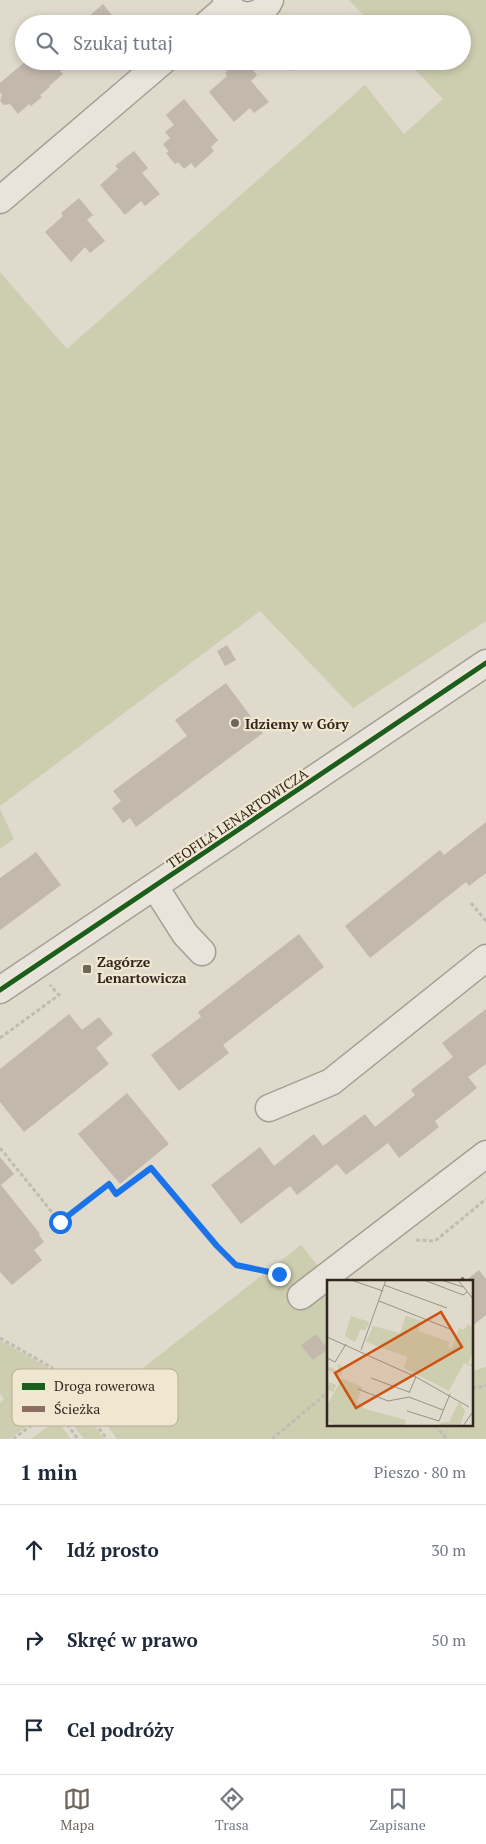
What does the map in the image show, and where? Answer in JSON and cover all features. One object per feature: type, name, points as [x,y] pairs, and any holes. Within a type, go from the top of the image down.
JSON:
[{"type":"street","points":[[256,15],[265,9],[270,0]]},
{"type":"street","points":[[216,15],[227,3],[236,13],[243,15]]},
{"type":"street","points":[[0,200],[152,70]]},
{"type":"street","name":"TEOFILA LENARTOWICZA","points":[[0,990],[486,663]]},
{"type":"street","points":[[155,887],[185,934],[202,952]]},
{"type":"street","points":[[269,1108],[331,1082],[486,958]]},
{"type":"street","points":[[293,1288],[378,1237],[486,1154]]},
{"type":"path","points":[[471,904],[486,922]]},
{"type":"path","points":[[0,1038],[59,995]]},
{"type":"path","points":[[0,1148],[60,1222],[109,1184],[116,1194],[151,1168],[217,1246],[236,1265],[279,1274],[293,1288]]},
{"type":"path","points":[[378,1237],[435,1242],[486,1199]]},
{"type":"path","points":[[0,1338],[53,1369]]},
{"type":"path","points":[[272,1439],[327,1393]]},
{"type":"path","points":[[13,1439],[30,1426]]},
{"type":"path","points":[[68,1426],[78,1439]]},
{"type":"path","points":[[97,1426],[107,1439]]},
{"type":"path","points":[[436,1426],[447,1439]]},
{"type":"green space","points":[[349,0],[486,0],[486,621],[353,708],[260,611],[0,806],[0,272],[67,349],[365,85],[404,134],[443,99],[416,70],[471,70],[471,15],[363,15]]},
{"type":"green space","points":[[0,809],[14,839],[0,849]]},
{"type":"green space","points":[[301,1245],[329,1280],[327,1280],[327,1426],[474,1426],[474,1370],[486,1367],[486,1439],[117,1439],[108,1426],[178,1426],[178,1369],[142,1369]]},
{"type":"green space","points":[[0,1340],[50,1369],[12,1369],[12,1426],[27,1426],[9,1439],[0,1439],[0,1403],[4,1399],[0,1394]]},
{"type":"green space","points":[[49,1426],[61,1426],[71,1439],[31,1439]]},
{"type":"green space","points":[[74,1426],[94,1426],[104,1439],[84,1439]]},
{"type":"building","points":[[103,4],[112,15],[90,15]]},
{"type":"building","points":[[15,70],[60,70],[63,74],[40,95],[42,97],[31,106],[29,104],[18,114],[10,104],[4,105],[0,101],[2,95],[0,83]]},
{"type":"building","points":[[228,70],[253,70],[257,75],[251,81],[269,102],[254,113],[250,108],[234,122],[209,92],[227,76],[225,73]]},
{"type":"building","points":[[184,99],[218,140],[211,147],[214,151],[195,168],[191,163],[184,169],[178,162],[175,164],[166,153],[169,152],[163,144],[170,138],[165,132],[174,125],[166,115]]},
{"type":"building","points":[[134,151],[148,168],[142,173],[160,194],[145,206],[141,201],[125,215],[100,185],[118,169],[115,166]]},
{"type":"building","points":[[79,198],[93,215],[87,220],[105,241],[90,253],[85,247],[71,262],[45,232],[63,216],[61,213]]},
{"type":"building","points":[[227,645],[236,660],[225,666],[217,651]]},
{"type":"building","points":[[226,683],[263,733],[136,827],[130,818],[123,823],[112,808],[121,801],[113,791],[187,736],[175,720]]},
{"type":"building","points":[[486,822],[486,873],[469,886],[466,882],[370,958],[345,926],[440,850],[444,855]]},
{"type":"building","points":[[36,852],[61,885],[0,930],[0,878]]},
{"type":"building","points":[[299,934],[324,967],[223,1045],[229,1053],[179,1091],[151,1055],[201,1017],[198,1012]]},
{"type":"building","points":[[486,1009],[486,1064],[468,1077],[477,1088],[435,1121],[439,1127],[399,1158],[388,1143],[346,1175],[337,1164],[297,1195],[290,1186],[241,1224],[211,1185],[260,1147],[274,1166],[314,1134],[323,1146],[365,1114],[375,1127],[415,1095],[411,1090],[453,1057],[442,1043]]},
{"type":"building","points":[[69,1014],[82,1030],[99,1017],[113,1034],[96,1048],[109,1064],[24,1132],[0,1102],[0,1069]]},
{"type":"building","points":[[127,1093],[169,1144],[120,1184],[78,1134]]},
{"type":"building","points":[[0,1157],[14,1174],[1,1185],[40,1234],[44,1242],[34,1250],[42,1260],[12,1285],[0,1272]]},
{"type":"building","points":[[479,1270],[486,1279],[486,1315],[474,1324],[474,1280],[466,1280]]},
{"type":"building","points":[[316,1334],[327,1350],[313,1360],[301,1345]]},
{"type":"cycle path","points":[[0,990],[486,663]]},
{"type":"place","name":"Idziemy w Góry","points":[[235,723]]},
{"type":"place","name":"Zagórze Lenartowicza","points":[[87,969]]},
{"type":"route","points":[[60,1222],[109,1184],[116,1194],[151,1168],[217,1246],[236,1265],[279,1274]]}]
